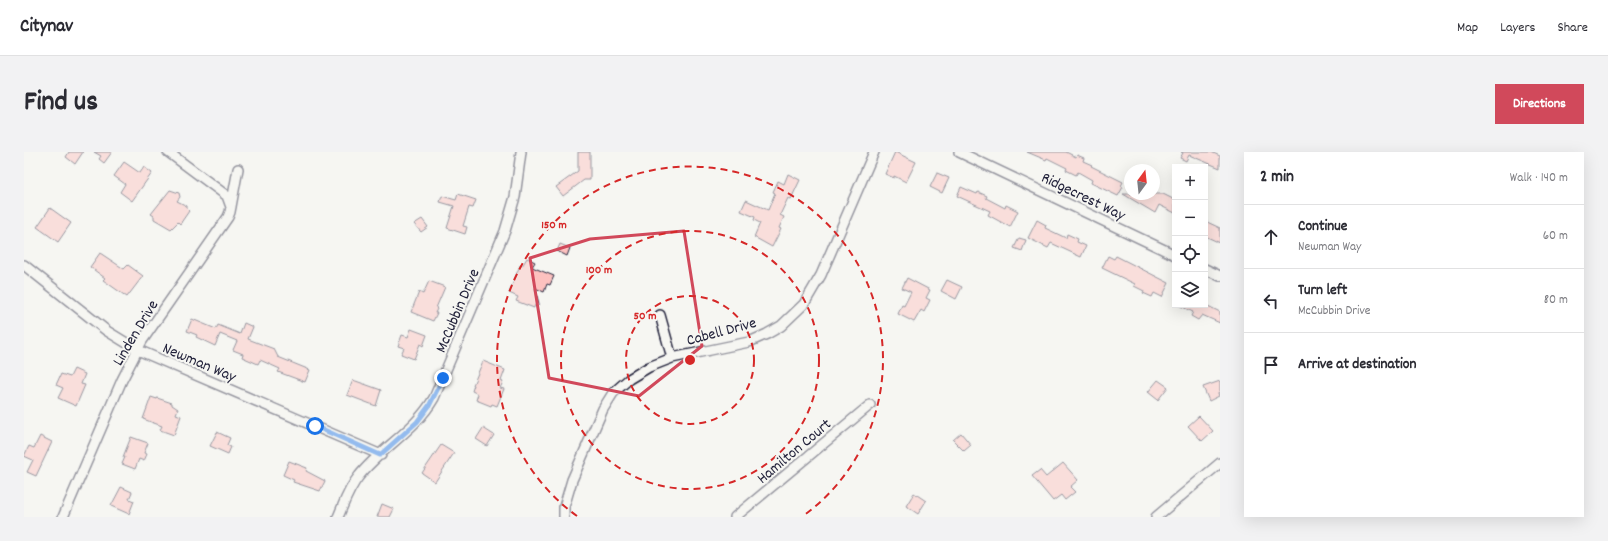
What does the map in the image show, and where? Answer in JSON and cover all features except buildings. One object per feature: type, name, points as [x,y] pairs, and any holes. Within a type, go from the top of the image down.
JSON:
[{"type":"street","points":[[168,152],[227,196],[231,208]]},
{"type":"street","name":"McCubbin Drive","points":[[338,517],[348,493],[358,476],[417,422],[429,406],[443,378],[509,220],[517,186],[521,152]]},
{"type":"street","name":"Cabell Drive","points":[[564,517],[564,507],[572,480],[604,409],[613,393],[649,367],[672,358],[749,342],[781,326],[808,298],[821,275],[874,152]]},
{"type":"street","name":"Ridgecrest Way","points":[[959,152],[1172,254]]},
{"type":"street","name":"Linden Drive","points":[[64,517],[122,380],[138,350],[228,217],[238,169]]},
{"type":"street","name":"Newman Way","points":[[24,265],[107,331],[138,350],[380,455]]},
{"type":"street","points":[[1208,270],[1220,276]]},
{"type":"street","points":[[660,315],[672,358]]},
{"type":"street","name":"Hamilton Court","points":[[735,517],[870,406]]},
{"type":"street","points":[[1156,517],[1220,464]]},
{"type":"highlighted area","points":[[684,231],[702,346],[639,396],[549,378],[530,258],[590,239]]},
{"type":"route","points":[[315,426],[380,455],[417,422],[434,398],[443,378]]}]
